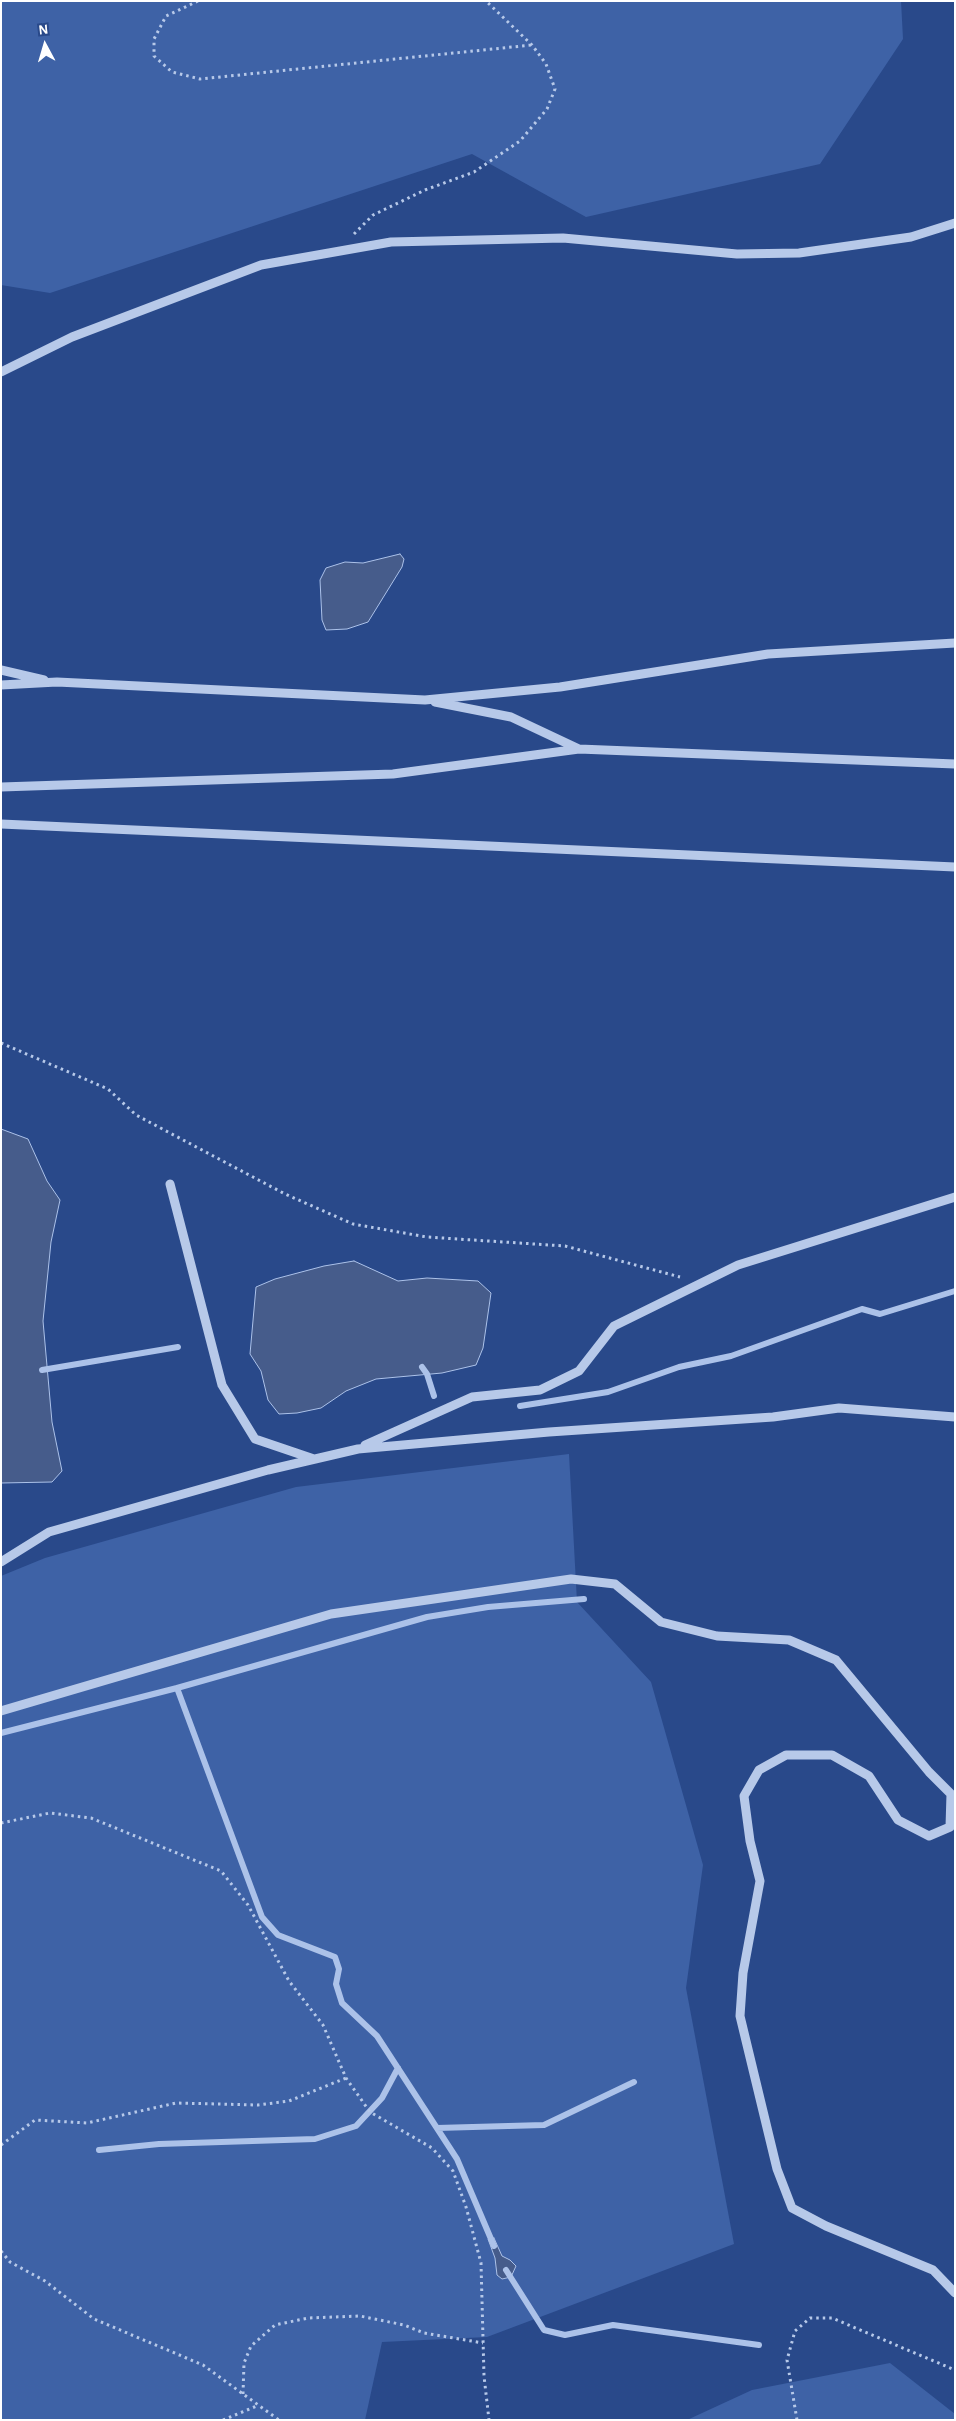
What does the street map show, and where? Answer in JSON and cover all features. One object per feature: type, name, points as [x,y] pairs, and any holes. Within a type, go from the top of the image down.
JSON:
[{"type":"lane","points":[[1,372],[72,337],[262,265],[391,242],[564,238],[737,254],[800,253],[911,237],[955,223]]},
{"type":"lane","points":[[1,685],[56,682],[425,700],[560,687],[768,654],[955,642]]},
{"type":"lane","points":[[1,670],[56,682]]},
{"type":"lane","points":[[425,700],[511,717],[579,749]]},
{"type":"lane","points":[[1,787],[393,774],[579,749],[955,764]]},
{"type":"lane","points":[[1,824],[955,867]]},
{"type":"lane","points":[[170,1184],[222,1385],[255,1438],[314,1459]]},
{"type":"lane","points":[[358,1449],[472,1397],[540,1390],[579,1371],[614,1326],[738,1265],[955,1196]]},
{"type":"lane","points":[[1,1562],[49,1532],[314,1459],[358,1449],[559,1431],[773,1417],[840,1408],[955,1417]]},
{"type":"lane","points":[[1,1711],[330,1614],[571,1579],[615,1584],[661,1622],[717,1636],[789,1640],[836,1660],[929,1772],[951,1794],[952,1829],[929,1836],[898,1820],[869,1776],[832,1756],[786,1755],[759,1770],[744,1796],[750,1841],[760,1881],[743,1973],[740,2016],[777,2169],[792,2208],[826,2226],[932,2270],[955,2293]]},
{"type":"path","points":[[198,1],[166,16],[154,39],[154,56],[172,72],[200,79],[532,45]]},
{"type":"path","points":[[336,252],[373,214],[425,190],[474,172],[520,141],[547,109],[555,89],[546,64],[532,45],[486,1]]},
{"type":"path","points":[[1,1043],[108,1090],[136,1115],[285,1194],[353,1224],[428,1237],[564,1246],[701,1283]]},
{"type":"path","points":[[1,1823],[50,1813],[91,1818],[221,1871],[248,1905],[289,1981],[323,2025],[346,2078],[370,2112],[432,2148],[453,2171],[466,2207],[481,2263],[484,2376],[489,2420]]},
{"type":"path","points":[[1,2145],[35,2120],[87,2123],[176,2103],[266,2104],[289,2101],[346,2078]]},
{"type":"path","points":[[1,2250],[10,2262],[45,2281],[94,2319],[203,2365],[279,2420]]},
{"type":"path","points":[[243,2394],[244,2363],[251,2346],[275,2326],[308,2318],[360,2316],[404,2325],[424,2333],[483,2343]]},
{"type":"path","points":[[797,2420],[787,2360],[795,2332],[810,2318],[832,2318],[955,2370]]},
{"type":"path","points":[[223,2420],[259,2405]]},
{"type":"shaded area","points":[[1,1],[901,1],[903,39],[820,164],[586,217],[472,154],[50,293],[1,285]]},
{"type":"shaded area","points":[[400,554],[404,559],[402,567],[368,622],[347,629],[326,630],[322,620],[320,580],[326,568],[345,562],[363,563]]},
{"type":"shaded area","points":[[1,1129],[28,1139],[47,1181],[60,1200],[51,1242],[43,1321],[52,1422],[62,1471],[52,1482],[1,1483]]},
{"type":"shaded area","points":[[354,1261],[398,1281],[427,1278],[478,1281],[491,1293],[483,1348],[476,1365],[442,1373],[376,1379],[346,1391],[321,1408],[297,1413],[279,1414],[268,1400],[261,1371],[250,1354],[256,1287],[275,1279],[324,1266]]},
{"type":"shaded area","points":[[569,1454],[577,1602],[651,1682],[703,1865],[686,1988],[734,2244],[487,2337],[382,2342],[365,2420],[1,2420],[1,1576],[45,1558],[296,1487]]},
{"type":"shaded area","points":[[494,2238],[502,2256],[516,2266],[511,2277],[502,2279],[497,2275],[495,2258],[488,2239]]},
{"type":"shaded area","points":[[890,2363],[955,2414],[955,2420],[687,2420],[752,2390]]},
{"type":"waterway","points":[[520,1406],[608,1392],[679,1367],[731,1356],[862,1309],[880,1314],[955,1291]]},
{"type":"waterway","points":[[42,1370],[178,1347]]},
{"type":"waterway","points":[[422,1367],[427,1374],[434,1396]]},
{"type":"waterway","points":[[177,1688],[427,1617],[488,1607],[584,1599]]},
{"type":"waterway","points":[[1,1733],[177,1688],[262,1917],[278,1935],[335,1957],[339,1969],[336,1984],[342,2003],[377,2036],[457,2159],[494,2246]]},
{"type":"waterway","points":[[99,2150],[159,2144],[315,2139],[356,2126],[382,2098],[398,2068]]},
{"type":"waterway","points":[[437,2128],[544,2125],[634,2082]]},
{"type":"waterway","points":[[506,2270],[544,2330],[565,2335],[613,2325],[759,2345]]}]
